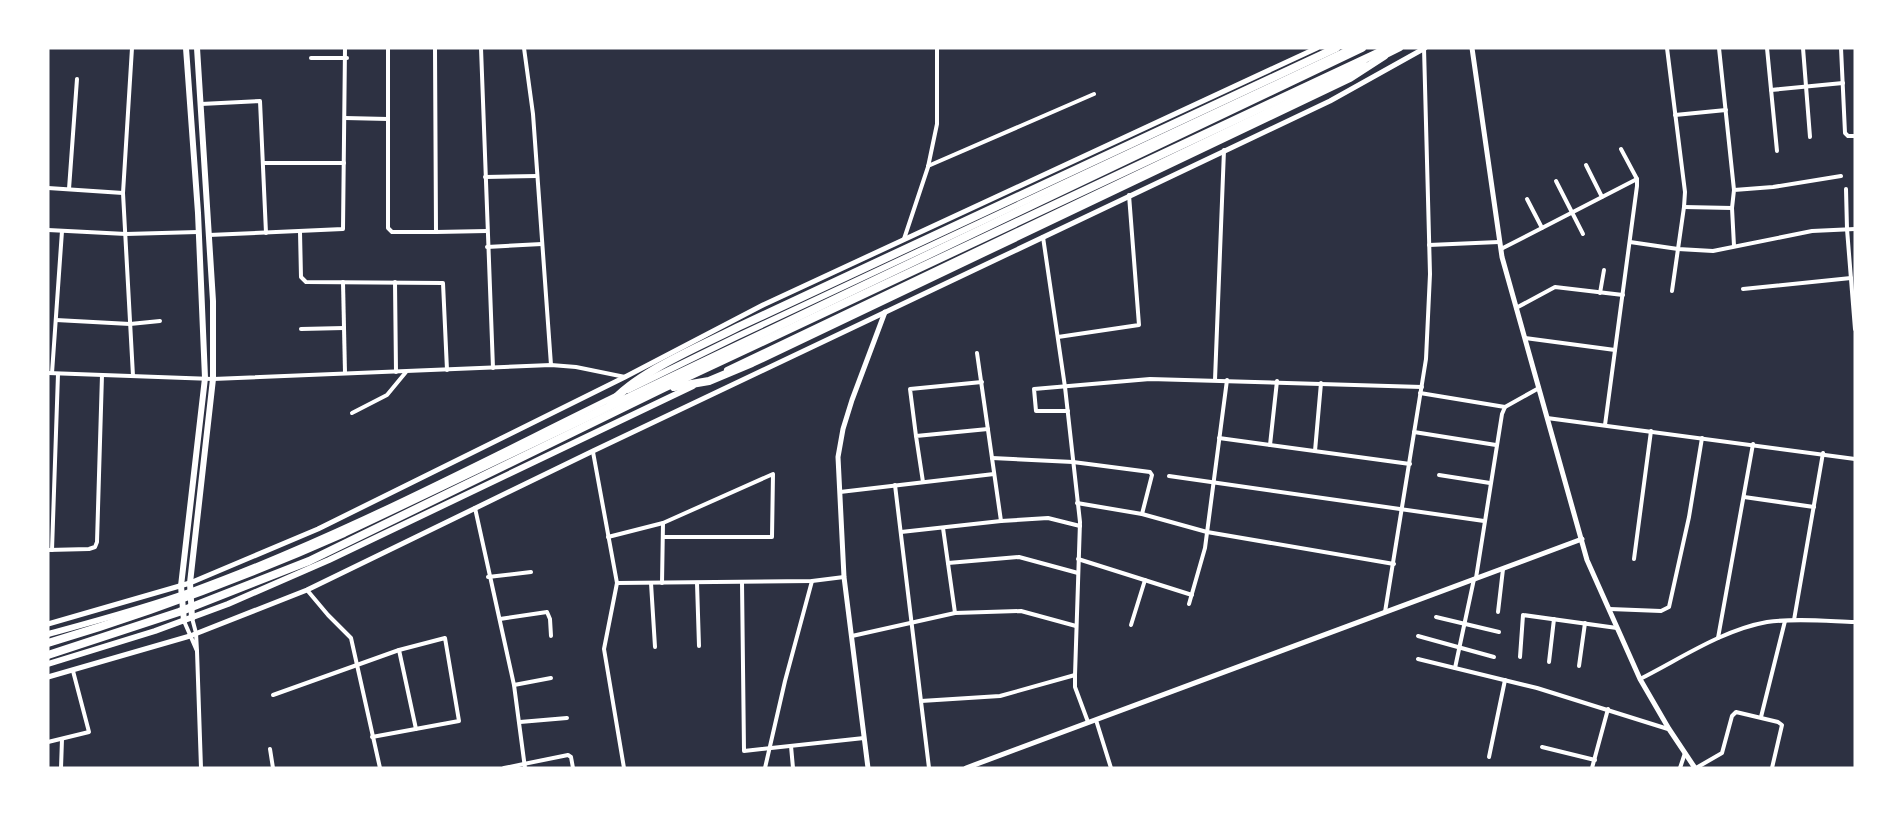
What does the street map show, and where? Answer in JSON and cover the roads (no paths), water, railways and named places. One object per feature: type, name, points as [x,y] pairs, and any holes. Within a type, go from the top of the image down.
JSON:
[{"type":"highway","points":[[608,407],[621,392],[649,373],[738,327],[1336,48]]},
{"type":"highway","points":[[48,643],[180,601],[278,562],[354,528],[1362,48]]},
{"type":"highway","points":[[48,655],[179,612],[309,561],[664,388],[1388,48]]},
{"type":"highway","points":[[664,388],[709,381],[752,363],[1350,78],[1383,56]]},
{"type":"main road","points":[[184,621],[181,586],[205,378],[199,232],[186,48]]},
{"type":"main road","points":[[192,618],[190,583],[213,379],[213,301],[197,48]]},
{"type":"main road","points":[[48,634],[190,592],[330,534],[736,337],[1352,48]]},
{"type":"main road","points":[[48,664],[184,621],[329,560],[1400,48]]},
{"type":"main road","points":[[188,73],[199,72]]},
{"type":"street","points":[[132,48],[123,193],[133,376]]},
{"type":"street","points":[[209,235],[343,229],[345,48]]},
{"type":"street","points":[[388,48],[388,230],[392,232],[486,231]]},
{"type":"street","points":[[435,48],[436,232]]},
{"type":"street","points":[[481,48],[486,231],[493,368]]},
{"type":"street","points":[[524,48],[533,114],[551,365]]},
{"type":"street","points":[[904,239],[928,167],[937,124],[937,48]]},
{"type":"street","points":[[48,624],[190,583],[318,529],[625,377],[763,305],[1317,48]]},
{"type":"street","points":[[48,677],[193,635],[307,590],[593,451],[1330,101],[1425,48],[1429,245],[1426,359],[1385,612]]},
{"type":"street","points":[[1472,48],[1499,242],[1587,560],[1640,679],[1695,768],[1722,753],[1734,712],[1761,717],[1782,725],[1772,768]]},
{"type":"street","points":[[1666,48],[1685,192],[1672,291]]},
{"type":"street","points":[[1719,48],[1734,190],[1732,208],[1734,247]]},
{"type":"street","points":[[1767,48],[1777,151]]},
{"type":"street","points":[[1803,48],[1810,137]]},
{"type":"street","points":[[1841,48],[1845,133],[1848,136],[1855,136]]},
{"type":"street","points":[[311,58],[346,58]]},
{"type":"street","points":[[69,189],[77,80]]},
{"type":"street","points":[[1771,90],[1843,83]]},
{"type":"street","points":[[928,167],[1094,94]]},
{"type":"street","points":[[201,104],[260,101],[266,233]]},
{"type":"street","points":[[1675,115],[1726,110]]},
{"type":"street","points":[[345,118],[388,119]]},
{"type":"street","points":[[1605,425],[1637,190],[1636,179],[1621,149]]},
{"type":"street","points":[[1215,380],[1224,150]]},
{"type":"street","points":[[263,163],[345,163]]},
{"type":"street","points":[[1586,165],[1602,197]]},
{"type":"street","points":[[485,177],[537,176]]},
{"type":"street","points":[[1734,190],[1773,187],[1841,176]]},
{"type":"street","points":[[1501,249],[1636,179]]},
{"type":"street","points":[[1556,181],[1583,234]]},
{"type":"street","points":[[48,188],[123,193]]},
{"type":"street","points":[[1846,189],[1855,329]]},
{"type":"street","points":[[1058,337],[1139,325],[1129,195]]},
{"type":"street","points":[[1527,199],[1542,228]]},
{"type":"street","points":[[1684,207],[1732,208]]},
{"type":"street","points":[[1630,242],[1713,251],[1812,231],[1855,229]]},
{"type":"street","points":[[48,230],[126,234],[199,232]]},
{"type":"street","points":[[62,231],[50,373],[213,379],[551,365],[576,367],[625,377]]},
{"type":"street","points":[[300,232],[303,280],[306,282],[443,283],[447,370]]},
{"type":"street","points":[[1043,237],[1065,387],[1080,526],[1075,687],[1088,722]]},
{"type":"street","points":[[1429,245],[1499,242]]},
{"type":"street","points":[[487,247],[542,244]]},
{"type":"street","points":[[1600,293],[1604,270]]},
{"type":"street","points":[[1743,289],[1851,278]]},
{"type":"street","points":[[344,282],[345,373]]},
{"type":"street","points":[[395,282],[396,372]]},
{"type":"street","points":[[1516,308],[1555,287],[1623,295]]},
{"type":"street","points":[[868,768],[844,577],[838,457],[843,429],[885,312]]},
{"type":"street","points":[[56,320],[130,324],[160,321]]},
{"type":"street","points":[[301,329],[344,328]]},
{"type":"street","points":[[1525,338],[1615,350]]},
{"type":"street","points":[[978,353],[1000,521]]},
{"type":"street","points":[[352,413],[387,395],[407,372]]},
{"type":"street","points":[[58,374],[50,550],[93,549],[97,542],[102,375]]},
{"type":"street","points":[[1068,411],[1036,411],[1035,389],[1150,379],[1422,387]]},
{"type":"street","points":[[1189,604],[1205,548],[1227,380]]},
{"type":"street","points":[[1269,445],[1277,381]]},
{"type":"street","points":[[923,482],[910,389],[982,382]]},
{"type":"street","points":[[1315,451],[1321,383]]},
{"type":"street","points":[[1420,393],[1505,407],[1539,388]]},
{"type":"street","points":[[1455,668],[1475,579],[1496,445],[1505,407]]},
{"type":"street","points":[[1547,418],[1855,459]]},
{"type":"street","points":[[916,436],[988,429]]},
{"type":"street","points":[[1634,559],[1650,431]]},
{"type":"street","points":[[1414,432],[1496,445]]},
{"type":"street","points":[[1219,438],[1410,464]]},
{"type":"street","points":[[1610,609],[1661,611],[1669,607],[1689,517],[1702,438]]},
{"type":"street","points":[[1718,639],[1753,444]]},
{"type":"street","points":[[593,451],[616,584],[604,650],[624,768]]},
{"type":"street","points":[[1794,620],[1823,453]]},
{"type":"street","points":[[992,458],[1073,462],[1150,472],[1152,475],[1142,514]]},
{"type":"street","points":[[608,537],[663,523],[773,474],[772,537],[663,537]]},
{"type":"street","points":[[840,492],[994,474]]},
{"type":"street","points":[[1439,475],[1490,483]]},
{"type":"street","points":[[1169,476],[1484,521]]},
{"type":"street","points":[[895,485],[929,768]]},
{"type":"street","points":[[1744,497],[1814,507]]},
{"type":"street","points":[[1077,503],[1142,514],[1207,532],[1394,564]]},
{"type":"street","points":[[474,508],[514,685],[525,766]]},
{"type":"street","points":[[901,532],[1048,518],[1080,526]]},
{"type":"street","points":[[662,583],[663,523]]},
{"type":"street","points":[[943,528],[955,613]]},
{"type":"street","points":[[966,768],[1581,539]]},
{"type":"street","points":[[948,563],[1019,557],[1078,573]]},
{"type":"street","points":[[1078,559],[1192,595]]},
{"type":"street","points":[[1498,612],[1503,569]]},
{"type":"street","points":[[488,577],[531,572]]},
{"type":"street","points":[[616,584],[812,582],[844,577]]},
{"type":"street","points":[[1131,625],[1145,580]]},
{"type":"street","points":[[742,582],[744,752],[864,738]]},
{"type":"street","points":[[765,768],[812,582]]},
{"type":"street","points":[[651,583],[655,647]]},
{"type":"street","points":[[697,583],[699,646]]},
{"type":"street","points":[[307,590],[351,638],[380,768]]},
{"type":"street","points":[[852,636],[955,613],[1021,611],[1076,626]]},
{"type":"street","points":[[500,619],[547,612],[551,636]]},
{"type":"street","points":[[1520,657],[1523,615],[1617,628]]},
{"type":"street","points":[[1436,617],[1499,632]]},
{"type":"street","points":[[192,618],[197,651],[201,768]]},
{"type":"street","points":[[1550,662],[1554,619]]},
{"type":"street","points":[[1640,679],[1718,639],[1763,623],[1794,620],[1855,622]]},
{"type":"street","points":[[184,621],[193,635]]},
{"type":"street","points":[[1761,717],[1785,621]]},
{"type":"street","points":[[1579,666],[1585,623]]},
{"type":"street","points":[[1418,636],[1494,657]]},
{"type":"street","points":[[273,694],[399,650],[446,638],[459,721],[372,737]]},
{"type":"street","points":[[399,650],[416,729]]},
{"type":"street","points":[[1418,659],[1505,680],[1669,729]]},
{"type":"street","points":[[48,742],[89,732],[73,671]]},
{"type":"street","points":[[921,701],[1000,696],[1075,675]]},
{"type":"street","points":[[514,685],[551,678]]},
{"type":"street","points":[[1488,757],[1505,680]]},
{"type":"street","points":[[1592,768],[1608,709]]},
{"type":"street","points":[[520,722],[567,718]]},
{"type":"street","points":[[1096,720],[1111,768]]},
{"type":"street","points":[[61,768],[62,739]]},
{"type":"street","points":[[790,746],[793,768]]},
{"type":"street","points":[[1542,747],[1594,760]]},
{"type":"street","points":[[270,749],[273,768]]},
{"type":"street","points":[[1680,768],[1685,753]]},
{"type":"street","points":[[504,768],[525,766],[568,755],[571,757],[573,768]]}]
